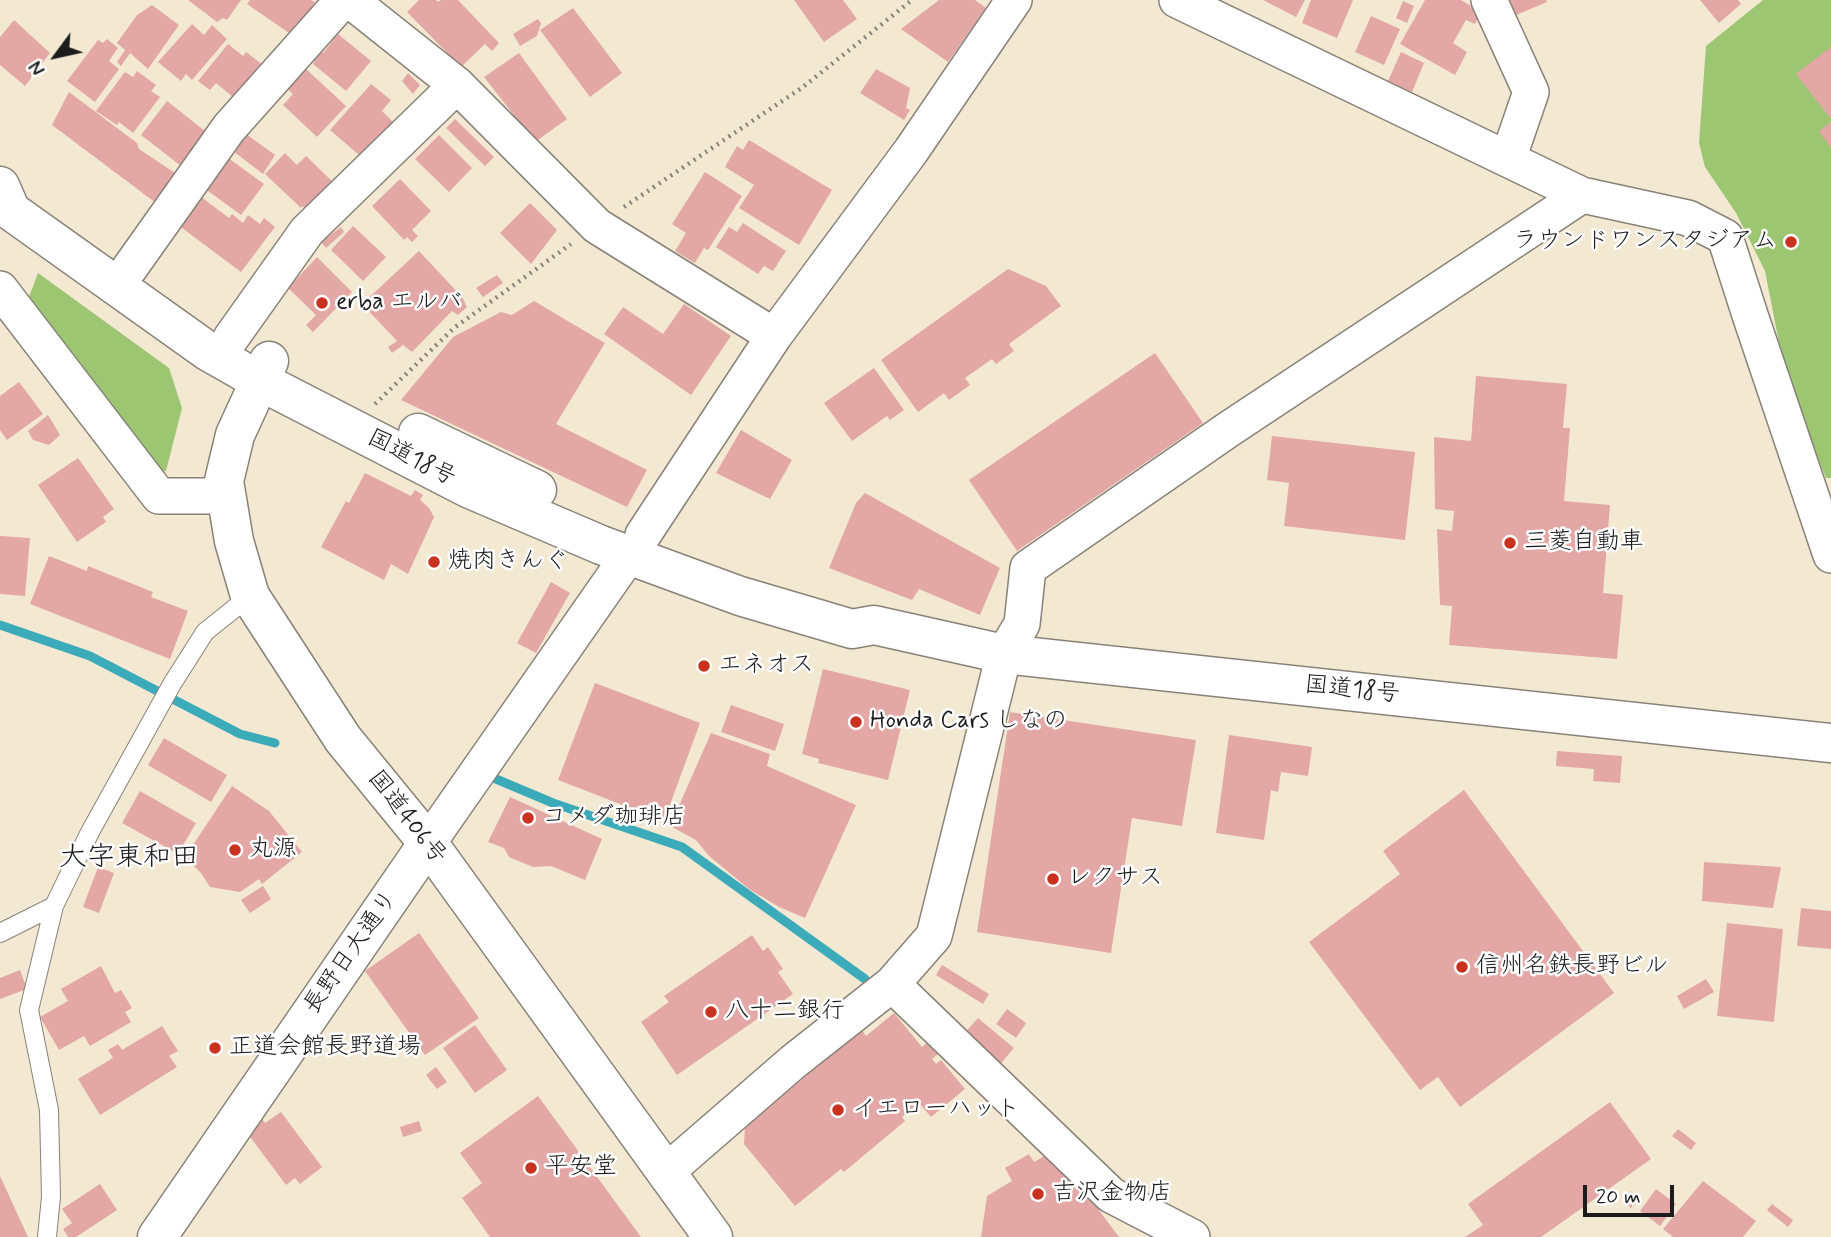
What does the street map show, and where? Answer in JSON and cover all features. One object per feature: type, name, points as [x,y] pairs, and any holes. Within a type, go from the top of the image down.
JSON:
[{"type":"main road","name":"国道18号","points":[[1,187],[29,193],[130,269],[231,338],[264,371],[470,489],[636,545],[856,608],[874,625],[1004,653],[1831,743]]},
{"type":"main road","name":"国道18号","points":[[1,187],[11,211],[209,352],[369,410],[505,476],[636,545]]},
{"type":"main road","name":"国道406号","points":[[264,371],[235,435],[224,481],[233,541],[250,596],[344,738],[428,843],[713,1237]]},
{"type":"main road","name":"長野日大通り","points":[[157,1237],[428,843]]},
{"type":"street","points":[[130,269],[229,128],[343,0]]},
{"type":"street","points":[[350,0],[457,85],[597,226],[774,336]]},
{"type":"street","points":[[428,843],[636,545],[774,336],[911,151],[1014,0]]},
{"type":"street","points":[[1177,0],[1582,195],[1688,218],[1725,237],[1831,555]]},
{"type":"street","points":[[1489,0],[1531,92],[1508,159]]},
{"type":"street","points":[[231,338],[307,231],[457,85]]},
{"type":"street","points":[[665,1173],[793,1062],[892,985],[934,936],[1004,653],[1022,624],[1028,568],[1228,429],[1582,195]]},
{"type":"street","points":[[0,289],[159,496],[226,496]]},
{"type":"street","points":[[892,985],[1111,1195],[1192,1237]]},
{"type":"lane","points":[[47,1237],[51,1197],[49,1110],[29,1010],[54,906],[90,832],[167,692],[205,632],[250,596]]},
{"type":"lane","points":[[0,933],[54,906]]},
{"type":"path","points":[[369,410],[454,328],[597,226],[803,88],[912,0]]},
{"type":"green space","name":"ラウンドワンスタジアム","points":[[1763,0],[1831,0],[1831,478],[1826,478],[1802,419],[1790,399],[1765,271],[1736,213],[1705,167],[1699,143],[1706,46]]},
{"type":"green space","points":[[38,273],[169,368],[182,408],[166,471],[159,473],[29,297]]},
{"type":"building","points":[[188,0],[241,0],[227,20],[223,18],[217,22]]},
{"type":"building","points":[[250,0],[315,2],[292,35],[247,4]]},
{"type":"building","points":[[419,0],[458,0],[499,43],[492,51],[485,44],[461,67],[407,12]]},
{"type":"building","points":[[794,0],[843,0],[857,19],[824,42]]},
{"type":"building","points":[[939,0],[975,0],[986,8],[948,62],[901,29]]},
{"type":"building","points":[[1263,0],[1305,0],[1296,17]]},
{"type":"building","points":[[1311,0],[1353,0],[1337,38],[1302,23]]},
{"type":"building","points":[[1425,0],[1461,0],[1481,12],[1475,24],[1466,20],[1453,43],[1467,52],[1455,75],[1400,44]]},
{"type":"building","points":[[1501,0],[1546,0],[1547,2],[1509,18]]},
{"type":"building","points":[[1700,0],[1738,0],[1741,4],[1719,23]]},
{"type":"building","points":[[1403,1],[1414,6],[1407,23],[1396,18]]},
{"type":"building","points":[[152,5],[179,25],[148,69],[130,53],[121,66],[117,62],[125,50],[117,43],[137,15]]},
{"type":"building","points":[[573,8],[622,73],[590,97],[540,30]]},
{"type":"building","points":[[1371,16],[1400,29],[1384,65],[1355,52]]},
{"type":"building","points":[[538,19],[541,23],[537,36],[520,46],[513,34]]},
{"type":"building","points":[[14,20],[50,53],[25,86],[0,65],[0,37]]},
{"type":"building","points":[[192,24],[204,35],[212,25],[227,39],[192,80],[186,74],[181,81],[158,62]]},
{"type":"building","points":[[338,34],[371,61],[346,91],[313,64],[315,61],[312,58],[319,50],[323,53]]},
{"type":"building","points":[[107,39],[118,48],[109,61],[119,69],[95,102],[67,81],[98,40],[103,43]]},
{"type":"building","points":[[228,44],[243,56],[246,52],[263,65],[240,103],[216,83],[210,90],[198,81]]},
{"type":"building","points":[[1831,47],[1831,119],[1796,74]]},
{"type":"building","points":[[1401,52],[1424,63],[1412,92],[1388,81]]},
{"type":"building","points":[[519,53],[567,119],[535,142],[484,77]]},
{"type":"building","points":[[305,68],[346,106],[317,137],[283,105],[293,94],[286,88]]},
{"type":"building","points":[[876,69],[910,88],[906,108],[910,110],[904,120],[860,93]]},
{"type":"building","points":[[137,71],[156,85],[151,91],[160,97],[133,133],[119,122],[117,125],[96,111],[125,72],[133,77]]},
{"type":"building","points":[[408,73],[420,85],[413,94],[402,81]]},
{"type":"building","points":[[371,84],[391,100],[382,111],[393,122],[366,161],[330,130]]},
{"type":"building","points":[[69,92],[137,143],[139,149],[181,177],[160,206],[52,125]]},
{"type":"building","points":[[167,101],[210,135],[185,169],[141,135]]},
{"type":"building","points":[[455,119],[494,157],[485,166],[446,128]]},
{"type":"building","points":[[1831,122],[1831,148],[1819,131]]},
{"type":"building","points":[[246,134],[275,155],[263,174],[233,151]]},
{"type":"building","points":[[439,135],[472,168],[449,192],[415,159]]},
{"type":"building","points":[[749,140],[832,190],[799,245],[739,208],[754,185],[725,167],[737,146],[743,150]]},
{"type":"building","points":[[285,153],[297,165],[306,156],[337,186],[311,214],[265,174]]},
{"type":"building","points":[[227,157],[264,184],[241,215],[204,188]]},
{"type":"building","points":[[705,172],[742,196],[708,250],[704,248],[695,263],[675,251],[686,233],[672,224]]},
{"type":"building","points":[[400,179],[431,211],[412,230],[418,236],[412,242],[407,237],[404,240],[372,206]]},
{"type":"building","points":[[196,193],[229,218],[232,214],[243,223],[248,215],[260,224],[264,218],[275,227],[241,272],[174,222]]},
{"type":"building","points":[[530,203],[557,230],[531,264],[500,233]]},
{"type":"building","points":[[743,223],[786,251],[773,271],[764,266],[758,274],[716,247],[729,227],[737,232]]},
{"type":"building","points":[[353,226],[386,257],[363,281],[331,250]]},
{"type":"building","points":[[341,227],[344,232],[326,248],[321,242]]},
{"type":"building","points":[[419,251],[462,297],[467,307],[458,315],[452,311],[412,352],[403,345],[392,353],[388,347],[397,341],[362,304]]},
{"type":"building","name":"erba エルバ","points":[[317,257],[352,292],[313,332],[306,325],[316,315],[288,288]]},
{"type":"building","points":[[1008,269],[1046,286],[1061,306],[1009,344],[1014,351],[996,364],[992,359],[965,378],[970,385],[949,400],[944,393],[918,412],[881,360]]},
{"type":"building","points":[[497,275],[503,283],[483,297],[476,288]]},
{"type":"building","points":[[534,301],[605,343],[556,424],[647,470],[627,507],[401,400],[453,337],[501,312],[512,315]]},
{"type":"building","points":[[684,304],[731,336],[691,395],[604,334],[623,307],[663,334]]},
{"type":"building","points":[[1155,353],[1203,423],[1017,551],[969,480]]},
{"type":"building","points":[[874,368],[904,410],[890,420],[887,416],[852,441],[824,403]]},
{"type":"building","points":[[1476,376],[1567,384],[1563,428],[1570,428],[1564,501],[1610,505],[1603,593],[1623,595],[1617,659],[1449,645],[1452,606],[1440,605],[1437,529],[1452,531],[1454,511],[1435,509],[1434,437],[1471,441]]},
{"type":"building","points":[[19,382],[43,414],[7,440],[0,430],[0,396]]},
{"type":"building","points":[[48,415],[60,435],[49,445],[33,440],[28,431]]},
{"type":"building","points":[[741,430],[792,460],[770,499],[716,473]]},
{"type":"building","points":[[1272,436],[1415,452],[1405,540],[1284,526],[1289,483],[1267,480]]},
{"type":"building","points":[[78,458],[114,509],[103,517],[106,522],[77,542],[38,485]]},
{"type":"building","points":[[365,473],[411,496],[415,490],[423,495],[420,500],[434,517],[408,574],[391,564],[384,580],[321,547]]},
{"type":"building","points":[[865,493],[1000,568],[980,615],[919,589],[912,600],[829,568],[856,503]]},
{"type":"building","points":[[0,536],[30,538],[25,596],[0,594]]},
{"type":"building","points":[[49,556],[87,571],[88,566],[153,592],[151,597],[188,611],[170,659],[30,604]]},
{"type":"building","points":[[551,582],[570,593],[536,653],[517,643]]},
{"type":"building","name":"Honda Cars しなの","points":[[823,669],[910,690],[888,780],[818,763],[819,759],[802,754]]},
{"type":"building","points":[[595,683],[700,723],[664,821],[558,780]]},
{"type":"building","points":[[731,705],[784,724],[775,751],[721,732]]},
{"type":"building","name":"レクサス","points":[[1010,712],[1196,740],[1182,826],[1132,818],[1111,953],[977,932]]},
{"type":"building","points":[[711,733],[770,754],[767,766],[856,805],[805,918],[779,907],[749,889],[709,856],[696,840],[670,826]]},
{"type":"building","points":[[1229,735],[1312,747],[1308,776],[1281,772],[1278,792],[1271,790],[1264,840],[1216,833]]},
{"type":"building","points":[[164,738],[227,775],[211,802],[148,765]]},
{"type":"building","points":[[1557,751],[1622,756],[1620,783],[1593,781],[1594,769],[1556,766]]},
{"type":"building","points":[[232,786],[269,811],[302,852],[262,884],[259,879],[240,892],[210,887],[185,857]]},
{"type":"building","name":"信州名鉄長野ビル","points":[[1464,790],[1614,993],[1460,1107],[1438,1077],[1420,1090],[1309,942],[1400,874],[1383,851]]},
{"type":"building","points":[[140,791],[196,823],[178,854],[122,823]]},
{"type":"building","name":"コメダ珈琲店","points":[[510,797],[602,839],[585,880],[551,866],[533,867],[509,857],[504,848],[488,842]]},
{"type":"building","points":[[1704,862],[1781,867],[1773,908],[1702,901]]},
{"type":"building","points":[[98,867],[114,873],[99,913],[83,907]]},
{"type":"building","points":[[263,886],[271,899],[250,913],[241,900]]},
{"type":"building","points":[[1801,908],[1831,911],[1831,949],[1797,946]]},
{"type":"building","points":[[1727,923],[1783,929],[1774,1022],[1717,1016]]},
{"type":"building","points":[[419,933],[479,1018],[425,1055],[365,971]]},
{"type":"building","name":"八十二銀行","points":[[752,935],[763,951],[768,947],[783,969],[778,972],[793,994],[677,1075],[641,1022],[669,1002],[664,996]]},
{"type":"building","points":[[942,965],[989,994],[983,1004],[936,975]]},
{"type":"building","points":[[101,966],[115,993],[121,990],[132,1008],[125,1012],[131,1022],[90,1046],[84,1036],[59,1050],[40,1017],[68,1001],[61,989]]},
{"type":"building","points":[[20,970],[27,989],[0,999],[0,978]]},
{"type":"building","points":[[1706,979],[1714,992],[1684,1009],[1677,996]]},
{"type":"building","points":[[1007,1009],[1026,1023],[1016,1038],[996,1024]]},
{"type":"building","name":"イエローハット","points":[[894,1013],[922,1047],[928,1042],[938,1054],[932,1059],[936,1064],[941,1060],[965,1089],[931,1117],[919,1103],[902,1117],[905,1121],[844,1172],[841,1169],[795,1206],[744,1144],[745,1126],[862,1030],[866,1036]]},
{"type":"building","points":[[978,1018],[1014,1048],[997,1068],[961,1037]]},
{"type":"building","points":[[475,1025],[507,1070],[475,1093],[443,1048]]},
{"type":"building","points":[[162,1026],[178,1051],[169,1056],[177,1067],[100,1115],[78,1079],[113,1058],[108,1050],[118,1044],[122,1050]]},
{"type":"building","points":[[436,1067],[447,1082],[437,1089],[426,1075]]},
{"type":"building","name":"平安堂","points":[[538,1096],[641,1237],[490,1237],[462,1198],[482,1183],[460,1153]]},
{"type":"building","points":[[1610,1102],[1651,1159],[1541,1237],[1465,1237],[1483,1225],[1468,1204]]},
{"type":"building","points":[[281,1112],[322,1167],[300,1184],[295,1178],[286,1185],[245,1130],[261,1117],[265,1123]]},
{"type":"building","points":[[419,1121],[422,1131],[403,1137],[400,1127]]},
{"type":"building","points":[[1678,1129],[1696,1143],[1691,1150],[1672,1136]]},
{"type":"building","name":"吉沢金物店","points":[[1029,1154],[1034,1162],[1044,1156],[1086,1193],[1119,1237],[981,1237],[987,1196],[1012,1181],[1005,1168]]},
{"type":"building","points":[[0,1176],[28,1237],[0,1237]]},
{"type":"building","points":[[1703,1181],[1756,1221],[1743,1237],[1673,1237],[1663,1229]]},
{"type":"building","points":[[100,1184],[117,1210],[76,1237],[68,1237],[63,1229],[72,1223],[62,1209]]},
{"type":"building","points":[[1656,1189],[1676,1204],[1660,1226],[1640,1211]]},
{"type":"building","points":[[1631,1191],[1640,1200],[1631,1208],[1623,1199]]},
{"type":"building","points":[[1772,1204],[1793,1220],[1788,1227],[1767,1210]]},
{"type":"waterway","points":[[0,625],[90,656],[240,734],[275,743]]},
{"type":"waterway","points":[[496,779],[553,803],[682,847],[865,979]]},
{"type":"place","name":"ラウンドワンスタジアム","points":[[1791,242]]},
{"type":"place","name":"erba エルバ","points":[[322,303]]},
{"type":"place","name":"三菱自動車","points":[[1510,543]]},
{"type":"place","name":"焼肉きんぐ","points":[[434,562]]},
{"type":"place","name":"エネオス","points":[[704,666]]},
{"type":"place","name":"Honda Cars しなの","points":[[856,722]]},
{"type":"place","name":"コメダ珈琲店","points":[[528,818]]},
{"type":"place","name":"丸源","points":[[235,850]]},
{"type":"place","name":"レクサス","points":[[1053,879]]},
{"type":"place","name":"信州名鉄長野ビル","points":[[1462,967]]},
{"type":"place","name":"八十二銀行","points":[[711,1012]]},
{"type":"place","name":"正道会館長野道場","points":[[215,1048]]},
{"type":"place","name":"イエローハット","points":[[838,1110]]},
{"type":"place","name":"平安堂","points":[[531,1168]]},
{"type":"place","name":"吉沢金物店","points":[[1038,1194]]},
{"type":"district","name":"大字東和田","points":[[129,859]]}]
